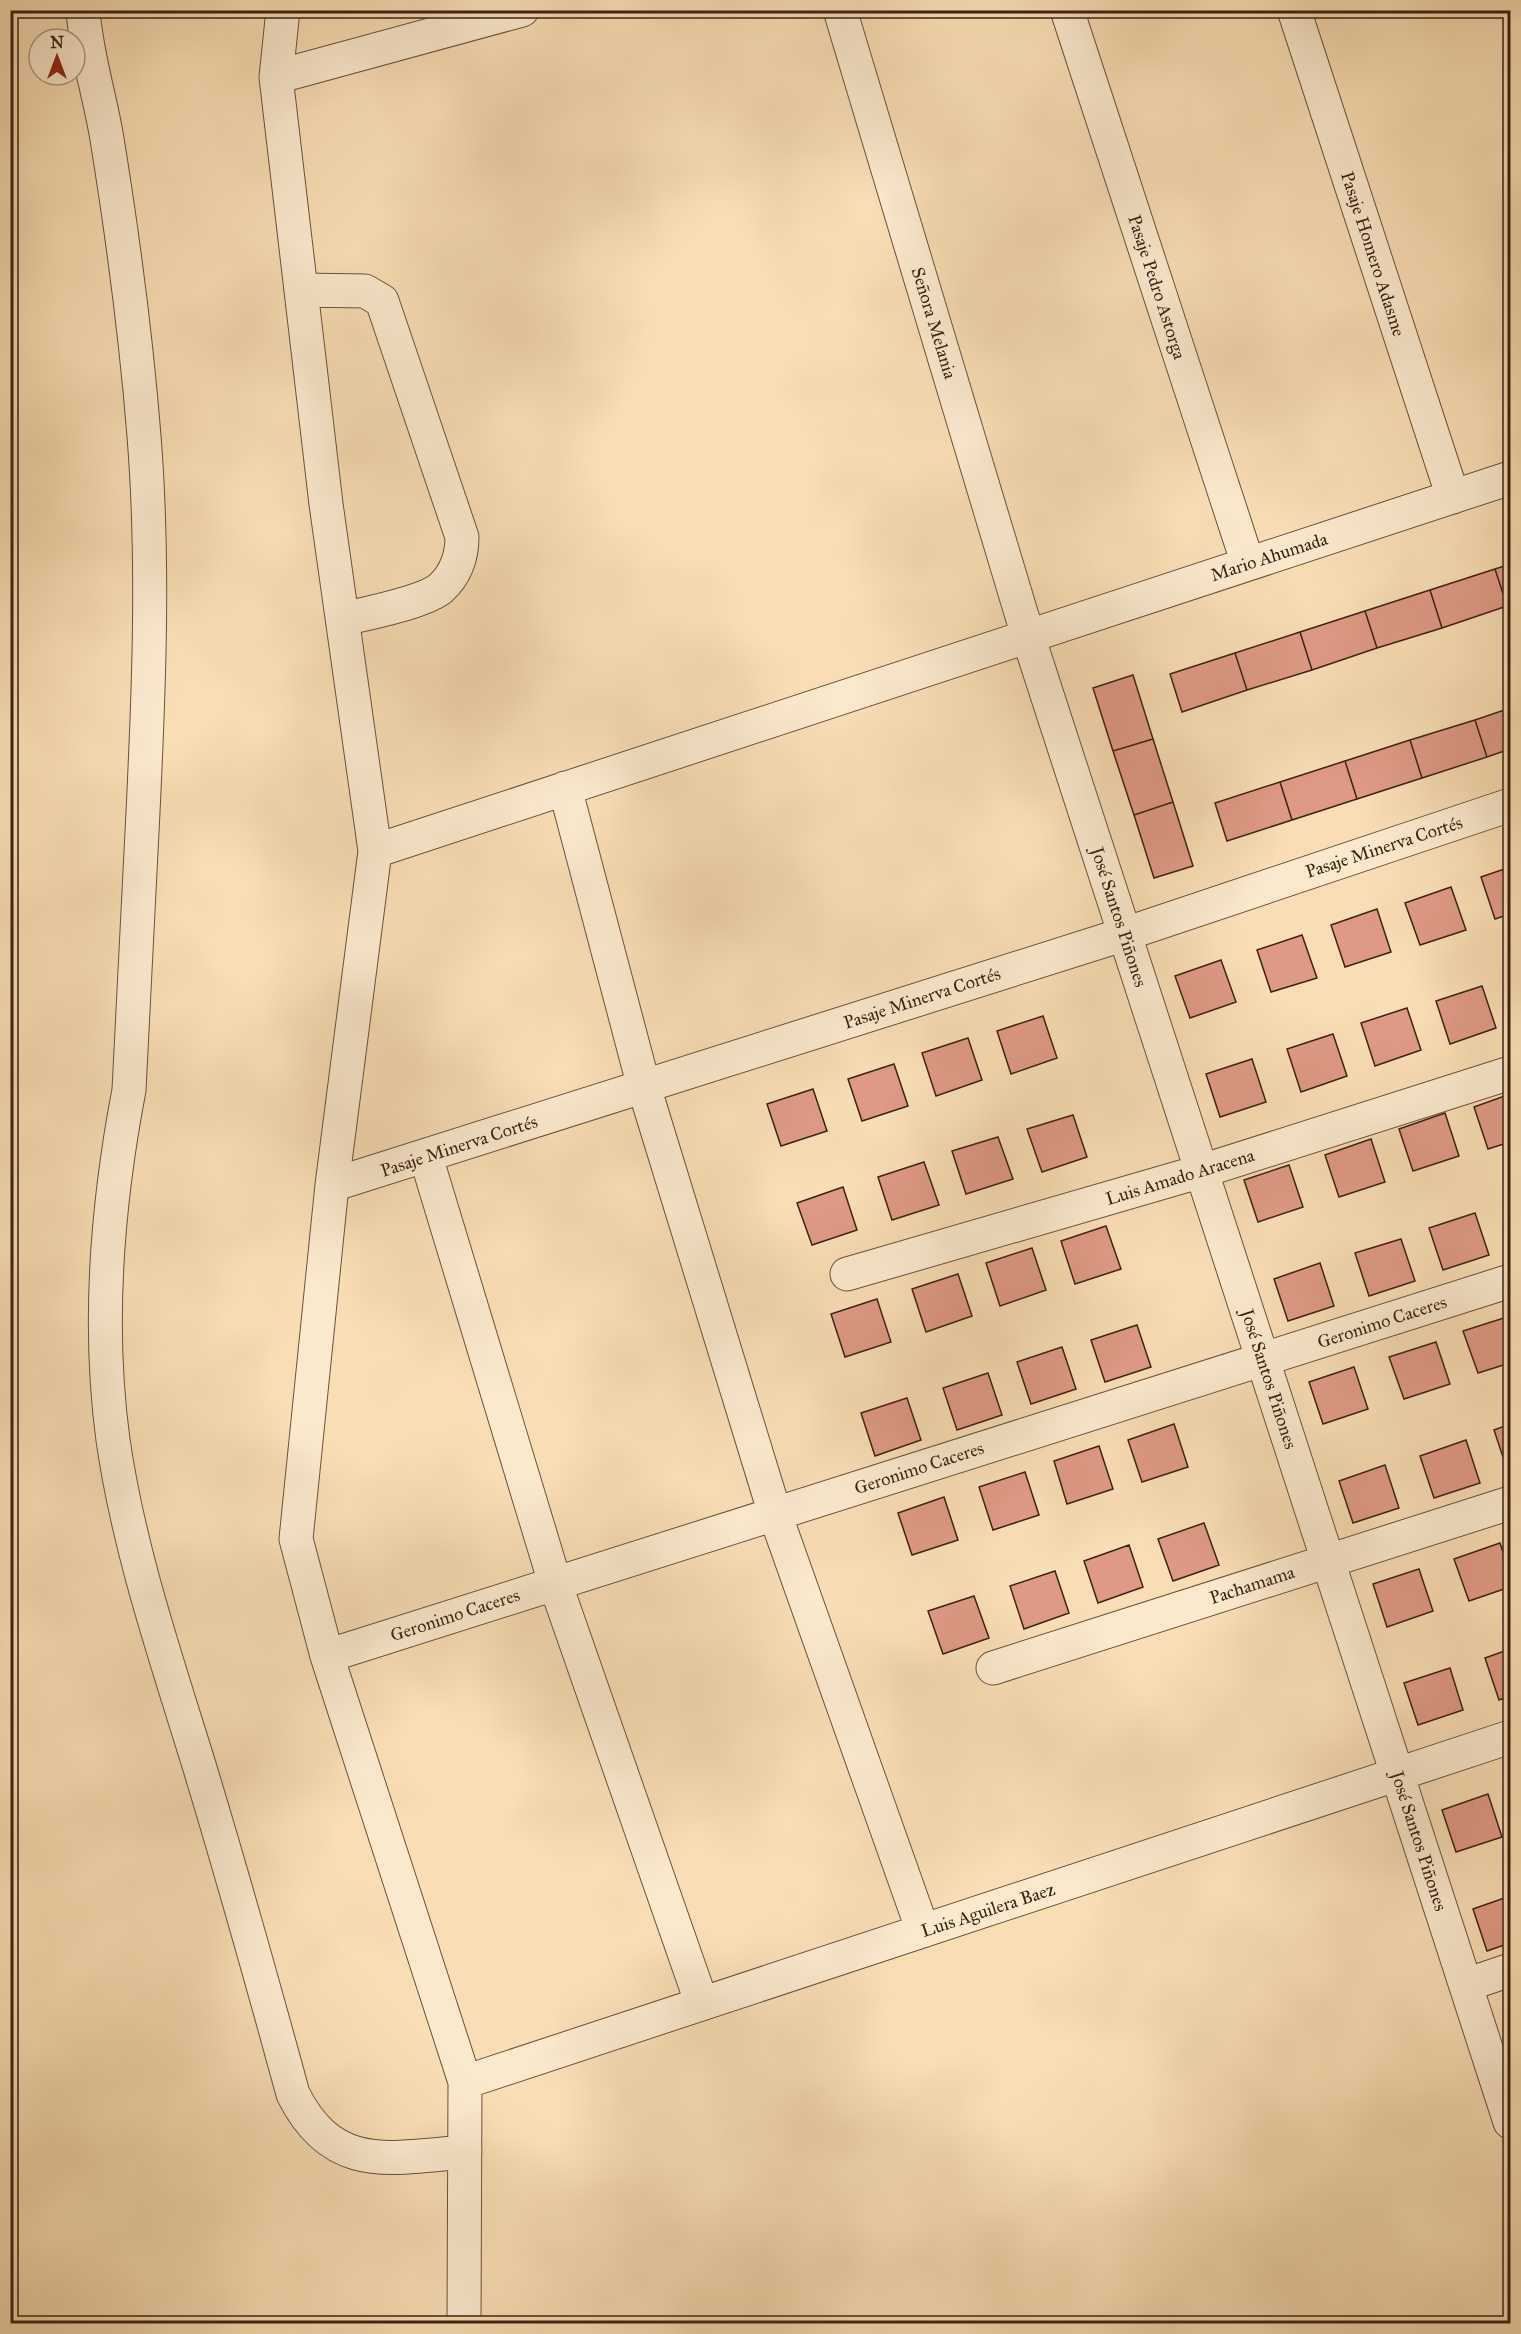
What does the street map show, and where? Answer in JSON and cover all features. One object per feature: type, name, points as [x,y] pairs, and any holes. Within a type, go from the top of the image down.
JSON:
[{"type":"street","points":[[83,10],[85,32],[106,133],[135,336],[150,545],[151,652],[129,1090],[116,1157],[108,1227],[105,1296],[106,1366],[113,1439],[126,1511],[143,1582],[238,1891],[293,2094],[304,2116],[320,2134],[337,2146],[357,2154],[379,2158],[465,2152]]},
{"type":"street","points":[[283,10],[276,77],[326,504],[375,851],[332,1185],[296,1539],[327,1656],[465,2082],[464,2324]]},
{"type":"street","points":[[276,77],[522,10]]},
{"type":"street","name":"Señora Melania","points":[[840,10],[1028,636]]},
{"type":"street","name":"Pasaje Pedro Astorga","points":[[1067,10],[1248,564]]},
{"type":"street","name":"Pasaje Homero Adasme","points":[[1294,10],[1453,497]]},
{"type":"street","points":[[301,290],[365,291],[382,301],[462,537],[462,555],[453,574],[440,589],[399,605],[343,619]]},
{"type":"street","name":"Mario Ahumada","points":[[375,851],[1510,478]]},
{"type":"street","name":"José Santos Piñones","points":[[1028,636],[1510,2122]]},
{"type":"street","points":[[565,788],[644,1087],[775,1514],[923,1931]]},
{"type":"street","name":"Pasaje Minerva Cortés","points":[[332,1185],[1125,934],[1510,805]]},
{"type":"street","name":"Luis Amado Aracena","points":[[848,1274],[1202,1171],[1510,1073]]},
{"type":"street","points":[[426,1157],[555,1583],[702,2004]]},
{"type":"street","name":"Geronimo Caceres","points":[[327,1656],[1510,1281]]},
{"type":"street","name":"Pachamama","points":[[993,1668],[1510,1503]]},
{"type":"street","name":"Luis Aguilera Baez","points":[[465,2082],[1510,1737]]},
{"type":"street","points":[[1466,1985],[1510,1970]]},
{"type":"building","points":[[1510,564],[1510,605],[1507,606],[1495,569]]},
{"type":"building","points":[[1495,569],[1507,606],[1442,628],[1430,590]]},
{"type":"building","points":[[1430,590],[1442,628],[1377,648],[1365,611]]},
{"type":"building","points":[[1365,611],[1377,648],[1312,670],[1300,632]]},
{"type":"building","points":[[1300,632],[1312,670],[1247,690],[1235,653]]},
{"type":"building","points":[[1235,653],[1247,690],[1182,712],[1170,674]]},
{"type":"building","points":[[1133,675],[1153,739],[1113,751],[1093,688]]},
{"type":"building","points":[[1510,708],[1510,749],[1487,757],[1475,720]]},
{"type":"building","points":[[1475,720],[1487,757],[1422,778],[1410,740]]},
{"type":"building","points":[[1153,739],[1173,802],[1134,815],[1113,751]]},
{"type":"building","points":[[1410,740],[1422,778],[1357,799],[1345,761]]},
{"type":"building","points":[[1345,761],[1357,799],[1292,820],[1280,782]]},
{"type":"building","points":[[1280,782],[1292,820],[1227,841],[1215,803]]},
{"type":"building","points":[[1173,802],[1193,866],[1154,878],[1134,815]]},
{"type":"building","points":[[1510,867],[1510,914],[1495,919],[1481,877]]},
{"type":"building","points":[[1451,887],[1466,930],[1420,945],[1405,903]]},
{"type":"building","points":[[1377,909],[1391,952],[1345,967],[1331,925]]},
{"type":"building","points":[[1302,935],[1317,978],[1271,992],[1257,950]]},
{"type":"building","points":[[1221,960],[1236,1002],[1190,1018],[1175,976]]},
{"type":"building","points":[[1482,986],[1496,1028],[1450,1044],[1436,1001]]},
{"type":"building","points":[[1407,1008],[1421,1050],[1375,1066],[1361,1023]]},
{"type":"building","points":[[1043,1016],[1057,1058],[1011,1074],[997,1031]]},
{"type":"building","points":[[1333,1034],[1347,1076],[1301,1092],[1287,1049]]},
{"type":"building","points":[[968,1038],[982,1080],[936,1096],[922,1053]]},
{"type":"building","points":[[1252,1059],[1266,1102],[1220,1117],[1206,1074]]},
{"type":"building","points":[[894,1064],[908,1106],[862,1121],[848,1079]]},
{"type":"building","points":[[813,1089],[827,1131],[781,1146],[767,1104]]},
{"type":"building","points":[[1510,1094],[1510,1142],[1488,1149],[1474,1107]]},
{"type":"building","points":[[1445,1113],[1459,1156],[1413,1171],[1399,1129]]},
{"type":"building","points":[[1073,1115],[1087,1157],[1042,1172],[1027,1129]]},
{"type":"building","points":[[998,1137],[1013,1179],[966,1194],[952,1151]]},
{"type":"building","points":[[1371,1139],[1385,1182],[1339,1197],[1325,1155]]},
{"type":"building","points":[[924,1162],[939,1205],[892,1220],[878,1177]]},
{"type":"building","points":[[1289,1165],[1303,1207],[1258,1222],[1244,1180]]},
{"type":"building","points":[[843,1187],[857,1230],[812,1245],[797,1203]]},
{"type":"building","points":[[1475,1213],[1489,1255],[1443,1270],[1429,1228]]},
{"type":"building","points":[[1106,1226],[1121,1269],[1075,1284],[1061,1241]]},
{"type":"building","points":[[1401,1239],[1415,1281],[1369,1296],[1355,1253]]},
{"type":"building","points":[[1032,1248],[1046,1290],[1000,1306],[986,1263]]},
{"type":"building","points":[[1320,1263],[1334,1306],[1288,1321],[1274,1279]]},
{"type":"building","points":[[958,1274],[972,1316],[926,1332],[912,1289]]},
{"type":"building","points":[[877,1299],[891,1342],[845,1357],[831,1314]]},
{"type":"building","points":[[1510,1316],[1510,1363],[1478,1373],[1463,1331]]},
{"type":"building","points":[[1137,1325],[1151,1367],[1105,1382],[1091,1340]]},
{"type":"building","points":[[1436,1342],[1450,1384],[1404,1399],[1389,1357]]},
{"type":"building","points":[[1062,1347],[1076,1389],[1031,1404],[1017,1362]]},
{"type":"building","points":[[1354,1367],[1368,1409],[1323,1424],[1309,1382]]},
{"type":"building","points":[[988,1373],[1002,1415],[957,1430],[943,1388]]},
{"type":"building","points":[[907,1398],[921,1440],[875,1456],[861,1413]]},
{"type":"building","points":[[1174,1424],[1188,1467],[1142,1482],[1128,1440]]},
{"type":"building","points":[[1510,1424],[1510,1471],[1508,1472],[1494,1430]]},
{"type":"building","points":[[1466,1440],[1480,1483],[1434,1498],[1420,1456]]},
{"type":"building","points":[[1099,1446],[1113,1489],[1067,1504],[1054,1461]]},
{"type":"building","points":[[1385,1465],[1399,1508],[1353,1523],[1339,1481]]},
{"type":"building","points":[[1025,1472],[1039,1515],[993,1530],[979,1487]]},
{"type":"building","points":[[944,1497],[958,1540],[912,1555],[898,1513]]},
{"type":"building","points":[[1204,1523],[1219,1565],[1173,1581],[1158,1539]]},
{"type":"building","points":[[1500,1543],[1510,1573],[1510,1587],[1469,1601],[1454,1559]]},
{"type":"building","points":[[1129,1545],[1143,1587],[1098,1603],[1084,1561]]},
{"type":"building","points":[[1419,1569],[1433,1611],[1387,1627],[1373,1584]]},
{"type":"building","points":[[1055,1571],[1069,1613],[1024,1629],[1010,1586]]},
{"type":"building","points":[[974,1596],[989,1638],[943,1654],[928,1611]]},
{"type":"building","points":[[1510,1649],[1510,1696],[1499,1700],[1485,1658]]},
{"type":"building","points":[[1450,1668],[1463,1710],[1418,1725],[1404,1683]]},
{"type":"building","points":[[1488,1794],[1502,1837],[1456,1852],[1442,1810]]},
{"type":"building","points":[[1510,1896],[1510,1943],[1487,1951],[1473,1909]]}]
